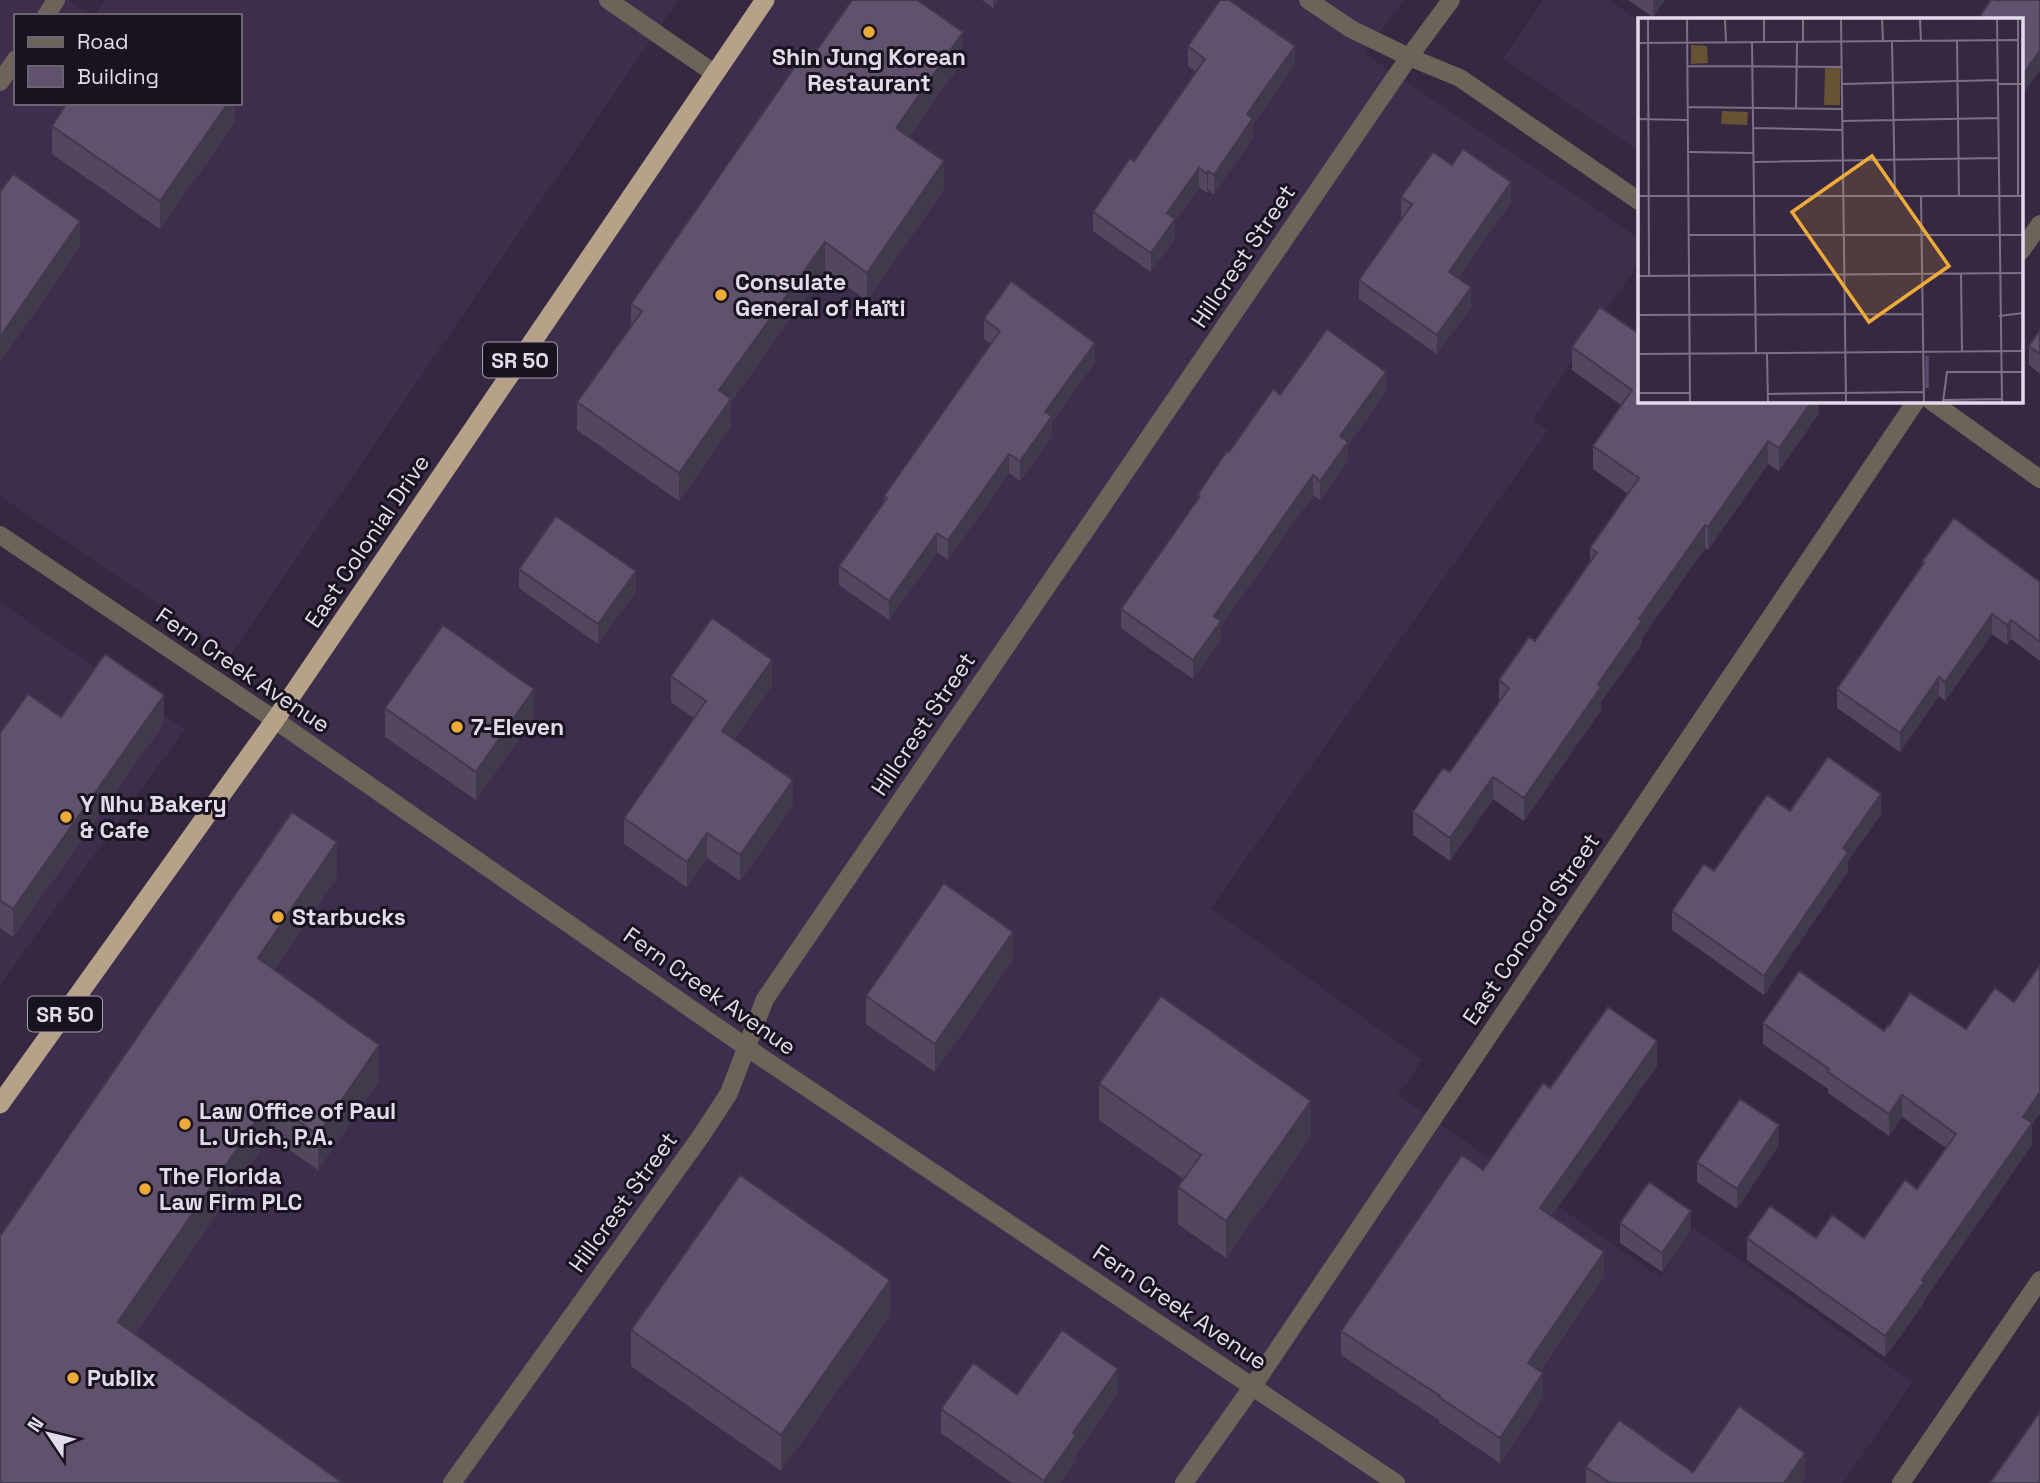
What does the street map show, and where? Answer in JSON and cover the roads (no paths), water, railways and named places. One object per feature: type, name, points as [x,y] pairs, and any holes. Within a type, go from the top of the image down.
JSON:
[{"type":"highway","name":"East Colonial Drive","points":[[0,1104],[275,720],[765,0]]},
{"type":"street","points":[[608,0],[714,73]]},
{"type":"street","points":[[1308,0],[1351,29],[1460,78],[1638,200]]},
{"type":"street","name":"Hillcrest Street","points":[[452,1483],[701,1136],[729,1093],[765,999],[1409,57],[1451,0]]},
{"type":"street","points":[[0,82],[14,62]]},
{"type":"street","points":[[2022,250],[2040,224]]},
{"type":"street","name":"East Concord Street","points":[[1184,1483],[1253,1386],[1915,402]]},
{"type":"street","points":[[1932,402],[2040,479]]},
{"type":"street","name":"Fern Creek Avenue","points":[[0,535],[275,720],[747,1047],[1396,1483]]},
{"type":"street","points":[[1901,1483],[2040,1280]]},
{"type":"place","name":"Shin Jung Korean Restaurant","points":[[869,32]]},
{"type":"place","name":"Consulate General of Haïti","points":[[721,295]]},
{"type":"place","name":"7-Eleven","points":[[457,727]]},
{"type":"place","name":"Y Nhu Bakery & Cafe","points":[[66,817]]},
{"type":"place","name":"Starbucks","points":[[278,917]]},
{"type":"place","name":"Law Office of Paul L. Urich, P.A.","points":[[185,1124]]},
{"type":"place","name":"The Florida Law Firm PLC","points":[[145,1189]]},
{"type":"place","name":"Publix","points":[[73,1378]]}]
